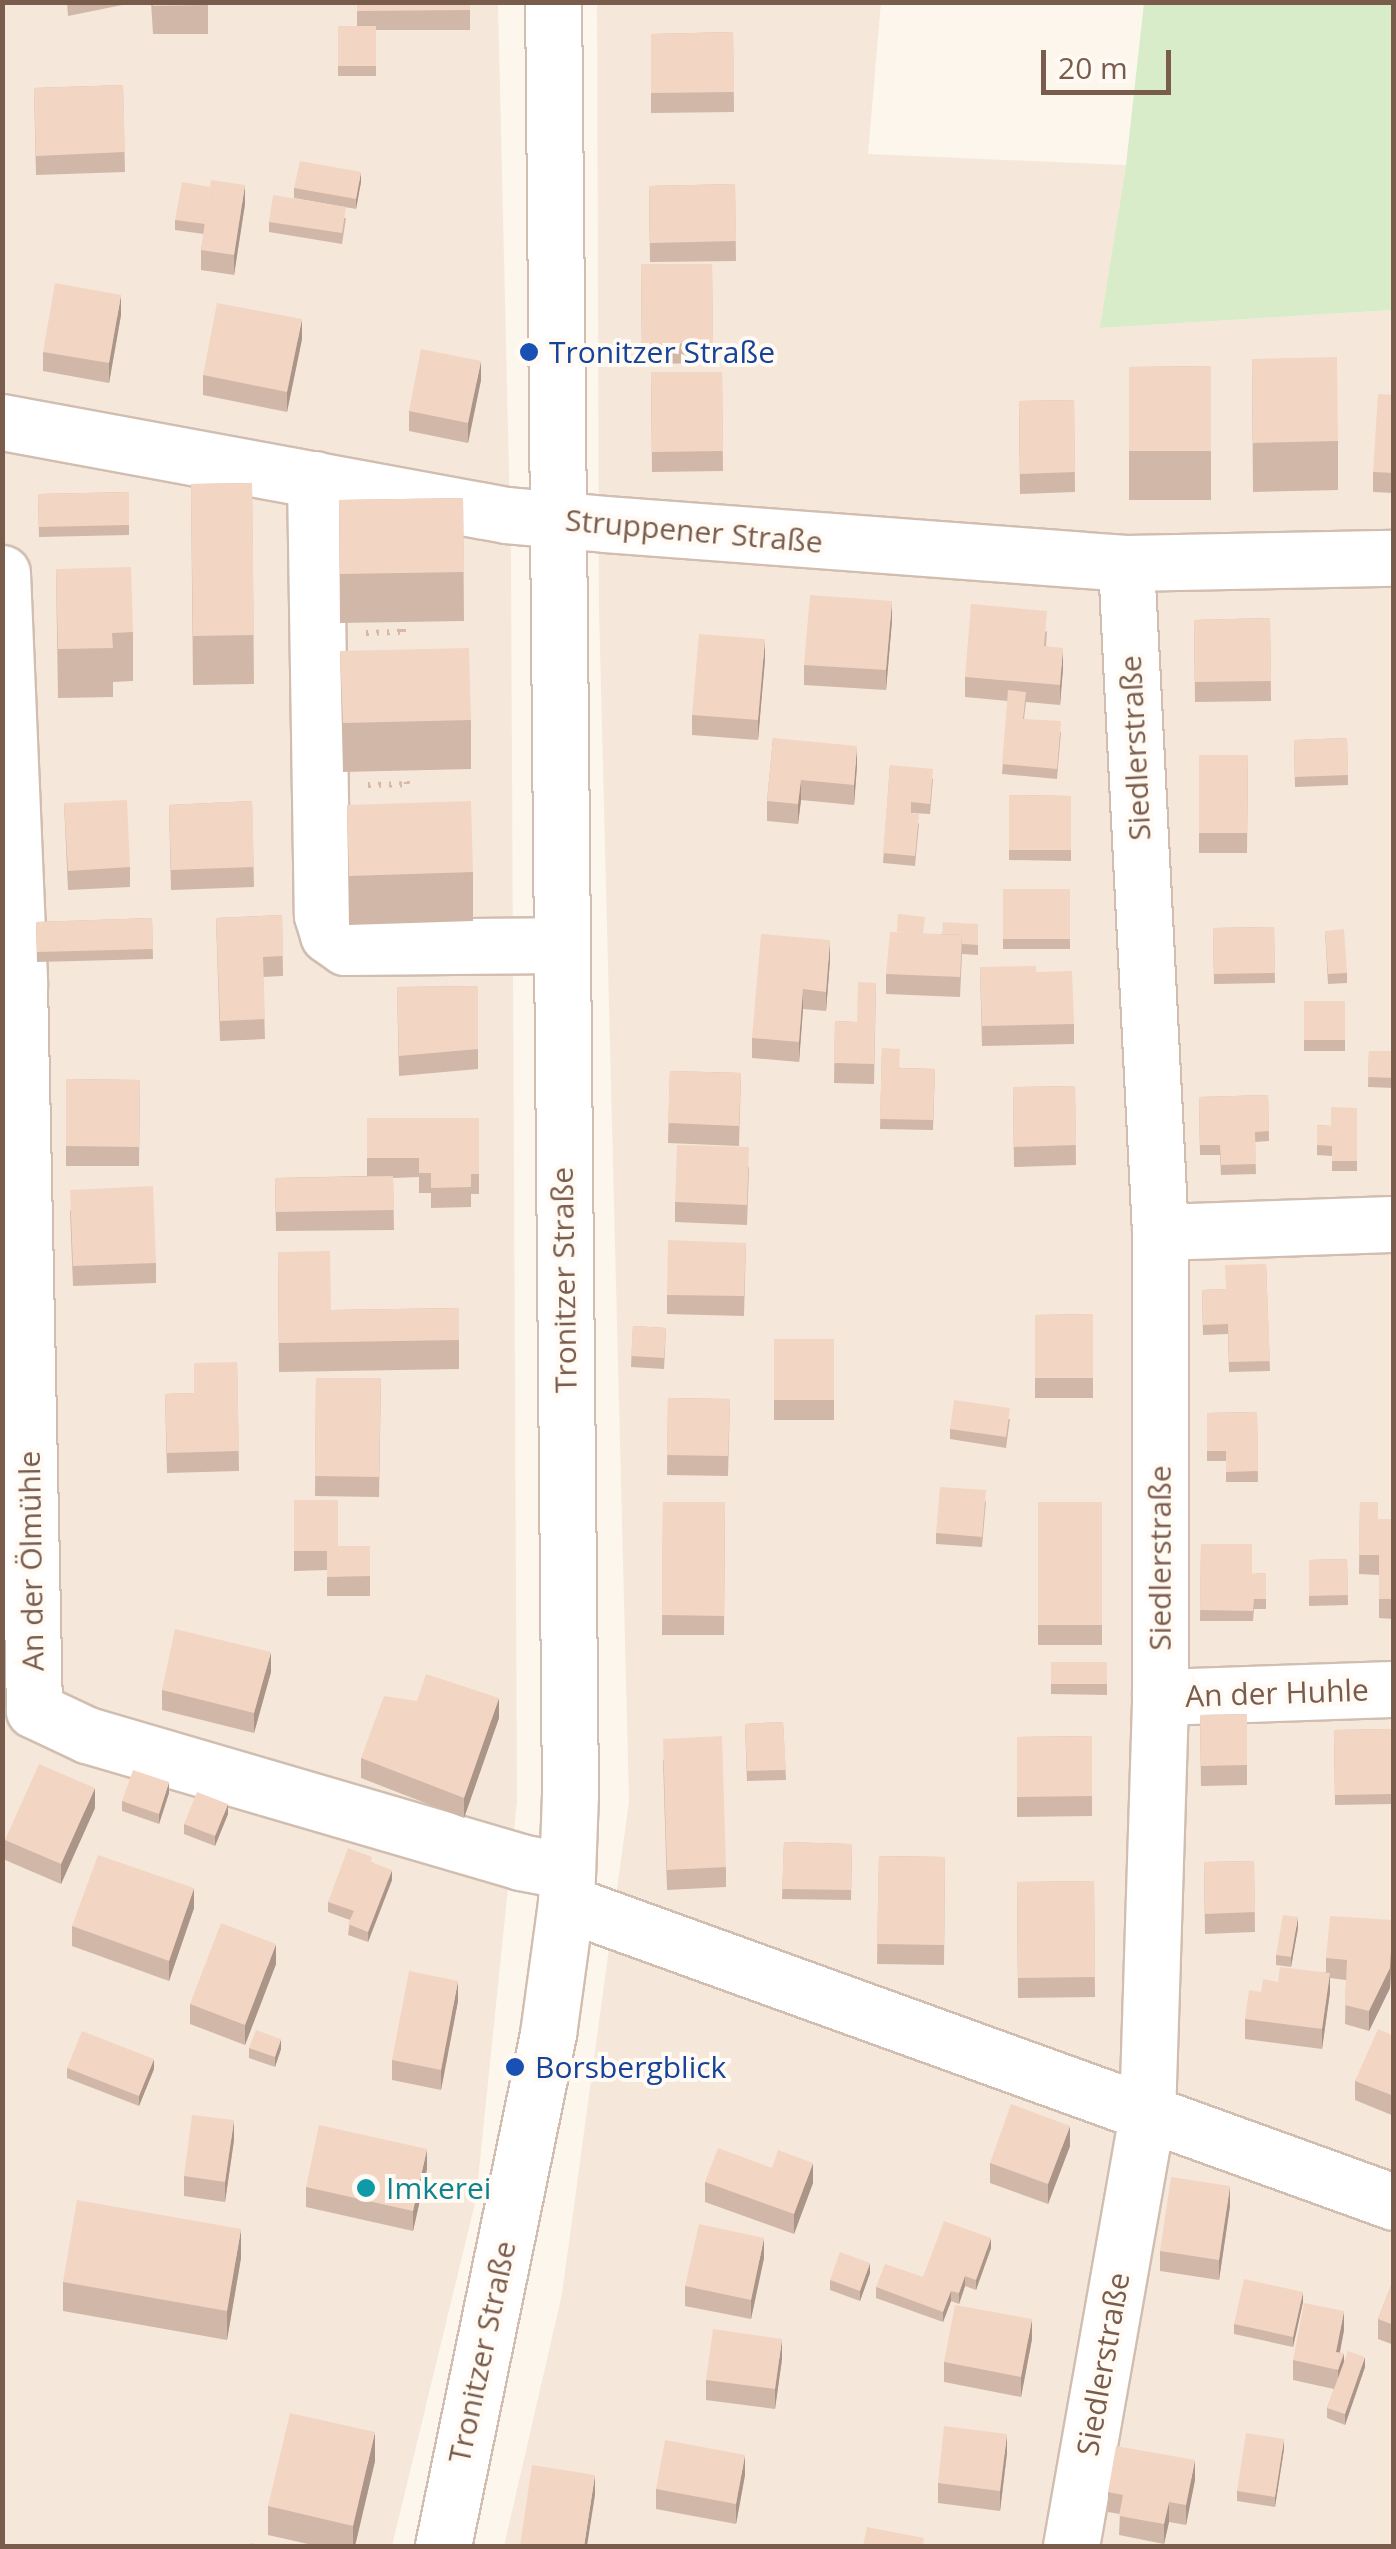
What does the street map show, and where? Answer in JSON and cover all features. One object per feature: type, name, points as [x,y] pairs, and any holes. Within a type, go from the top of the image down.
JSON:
[{"type":"street","name":"Tronitzer Straße","points":[[443,2546],[548,2034],[566,1887],[553,2]]},
{"type":"street","name":"Struppener Straße","points":[[2,422],[557,520],[1126,563],[1394,558]]},
{"type":"street","points":[[315,479],[322,915],[328,935],[345,947],[561,945]]},
{"type":"street","name":"Siedlerstraße","points":[[1071,2546],[1147,2116],[1160,1696],[1160,1232],[1126,563]]},
{"type":"street","name":"An der Ölmühle","points":[[2,573],[20,983],[34,1710],[87,1735],[520,1862],[566,1887]]},
{"type":"street","points":[[1160,1232],[1394,1224]]},
{"type":"street","name":"An der Huhle","points":[[1160,1696],[1394,1689]]},
{"type":"street","points":[[566,1887],[1147,2116],[1394,2202]]},
{"type":"shaded area","points":[[3,3],[498,3],[511,557],[517,1801],[476,2199],[392,2546],[3,2546]]},
{"type":"shaded area","points":[[597,3],[881,3],[868,154],[1126,165],[1101,328],[1393,310],[1393,2546],[504,2546],[562,2294],[629,1801],[599,609]]},
{"type":"green space","points":[[1144,3],[1393,3],[1393,310],[1100,328],[1126,165]]},
{"type":"building","points":[[153,2],[208,2],[208,5],[153,6]]},
{"type":"building","points":[[357,2],[470,2],[470,10],[357,11]]},
{"type":"building","points":[[338,26],[376,26],[376,66],[338,66]]},
{"type":"building","points":[[733,32],[734,92],[651,93],[651,34]]},
{"type":"building","points":[[123,85],[125,152],[36,156],[34,88]]},
{"type":"building","points":[[300,161],[361,172],[356,199],[294,188]]},
{"type":"building","points":[[211,180],[245,185],[234,255],[201,250]]},
{"type":"building","points":[[182,182],[210,187],[205,224],[175,220]]},
{"type":"building","points":[[735,184],[736,241],[650,243],[649,186]]},
{"type":"building","points":[[273,195],[346,207],[342,233],[269,222]]},
{"type":"building","points":[[641,264],[712,264],[713,343],[642,344]]},
{"type":"building","points":[[55,283],[121,295],[109,363],[43,352]]},
{"type":"building","points":[[217,303],[302,319],[287,392],[203,375]]},
{"type":"building","points":[[421,349],[481,361],[468,423],[409,411]]},
{"type":"building","points":[[1337,357],[1338,441],[1253,443],[1252,359]]},
{"type":"building","points":[[1211,366],[1211,451],[1129,451],[1129,367]]},
{"type":"building","points":[[651,372],[722,372],[723,451],[652,452]]},
{"type":"building","points":[[1378,394],[1394,395],[1394,473],[1373,472]]},
{"type":"building","points":[[1074,400],[1075,472],[1020,474],[1019,401]]},
{"type":"building","points":[[252,483],[254,635],[193,636],[191,484]]},
{"type":"building","points":[[129,492],[129,525],[39,527],[38,494]]},
{"type":"building","points":[[463,498],[464,572],[340,574],[339,500]]},
{"type":"building","points":[[131,567],[133,632],[112,633],[113,648],[58,649],[56,569]]},
{"type":"building","points":[[810,595],[892,601],[886,670],[804,665]]},
{"type":"building","points":[[971,604],[1047,611],[1044,646],[1063,648],[1060,685],[965,677]]},
{"type":"building","points":[[1270,618],[1271,681],[1195,682],[1194,620]]},
{"type":"building","points":[[699,634],[765,639],[758,720],[692,715]]},
{"type":"building","points":[[469,648],[471,720],[343,723],[340,651]]},
{"type":"building","points":[[1008,690],[1026,692],[1023,719],[1061,721],[1057,769],[1002,764]]},
{"type":"building","points":[[773,738],[857,746],[854,785],[801,780],[798,804],[767,801]]},
{"type":"building","points":[[1347,738],[1348,775],[1295,777],[1294,740]]},
{"type":"building","points":[[1199,755],[1248,755],[1247,833],[1199,833]]},
{"type":"building","points":[[890,765],[933,769],[930,804],[911,802],[911,814],[919,814],[915,856],[883,853]]},
{"type":"building","points":[[1009,795],[1071,796],[1071,850],[1009,850]]},
{"type":"building","points":[[127,800],[130,867],[68,871],[64,803]]},
{"type":"building","points":[[252,801],[254,867],[171,870],[169,805]]},
{"type":"building","points":[[471,801],[473,872],[349,876],[347,805]]},
{"type":"building","points":[[1003,889],[1070,889],[1070,939],[1003,939]]},
{"type":"building","points":[[898,914],[925,917],[923,934],[897,932]]},
{"type":"building","points":[[282,915],[283,956],[263,957],[265,1019],[220,1021],[216,918]]},
{"type":"building","points":[[152,918],[153,949],[37,952],[36,922]]},
{"type":"building","points":[[943,922],[978,924],[978,945],[962,944],[962,935],[942,934]]},
{"type":"building","points":[[1274,927],[1275,973],[1214,974],[1213,928]]},
{"type":"building","points":[[1344,929],[1347,973],[1328,974],[1325,931]]},
{"type":"building","points":[[890,932],[962,935],[960,977],[886,974]]},
{"type":"building","points":[[761,934],[830,940],[826,992],[803,989],[799,1042],[752,1038]]},
{"type":"building","points":[[1036,966],[1036,972],[1072,971],[1074,1024],[982,1026],[980,967]]},
{"type":"building","points":[[858,982],[876,983],[874,1064],[834,1063],[835,1021],[857,1022]]},
{"type":"building","points":[[478,986],[478,1049],[399,1056],[397,987]]},
{"type":"building","points":[[1304,1001],[1345,1001],[1345,1040],[1304,1040]]},
{"type":"building","points":[[882,1048],[900,1049],[899,1068],[935,1069],[933,1120],[880,1119]]},
{"type":"building","points":[[1369,1051],[1394,1051],[1394,1078],[1368,1077]]},
{"type":"building","points":[[670,1071],[741,1073],[739,1126],[668,1123]]},
{"type":"building","points":[[66,1079],[140,1080],[139,1147],[66,1146]]},
{"type":"building","points":[[1075,1086],[1076,1145],[1014,1147],[1013,1087]]},
{"type":"building","points":[[1268,1095],[1269,1131],[1255,1132],[1256,1164],[1221,1165],[1220,1145],[1200,1145],[1199,1097]]},
{"type":"building","points":[[1331,1107],[1357,1108],[1357,1161],[1332,1161],[1332,1146],[1317,1145],[1317,1125],[1331,1126]]},
{"type":"building","points":[[367,1118],[479,1118],[479,1174],[471,1174],[471,1187],[431,1188],[431,1173],[419,1173],[419,1158],[367,1158]]},
{"type":"building","points":[[677,1145],[749,1147],[747,1205],[675,1202]]},
{"type":"building","points":[[393,1176],[394,1210],[276,1212],[275,1178]]},
{"type":"building","points":[[153,1186],[156,1263],[73,1266],[70,1190]]},
{"type":"building","points":[[668,1240],[746,1243],[744,1296],[667,1295]]},
{"type":"building","points":[[330,1251],[331,1310],[459,1308],[459,1340],[279,1343],[278,1252]]},
{"type":"building","points":[[1266,1264],[1270,1361],[1229,1362],[1228,1324],[1203,1325],[1202,1290],[1226,1289],[1225,1265]]},
{"type":"building","points":[[1093,1314],[1093,1378],[1035,1378],[1035,1315]]},
{"type":"building","points":[[633,1326],[666,1328],[664,1358],[631,1356]]},
{"type":"building","points":[[774,1339],[834,1339],[834,1400],[774,1400]]},
{"type":"building","points":[[237,1362],[239,1451],[167,1453],[165,1394],[194,1393],[194,1363]]},
{"type":"building","points":[[316,1378],[381,1378],[379,1477],[315,1476]]},
{"type":"building","points":[[668,1398],[730,1399],[728,1456],[667,1455]]},
{"type":"building","points":[[954,1400],[1010,1408],[1006,1437],[950,1429]]},
{"type":"building","points":[[1257,1412],[1258,1471],[1226,1472],[1226,1451],[1207,1451],[1207,1413]]},
{"type":"building","points":[[940,1487],[986,1490],[982,1537],[936,1533]]},
{"type":"building","points":[[294,1500],[338,1500],[338,1546],[370,1546],[370,1576],[327,1577],[327,1551],[294,1551]]},
{"type":"building","points":[[663,1502],[725,1502],[724,1616],[662,1615]]},
{"type":"building","points":[[1038,1502],[1102,1502],[1102,1625],[1038,1625]]},
{"type":"building","points":[[1360,1502],[1378,1502],[1378,1519],[1394,1519],[1394,1599],[1379,1599],[1379,1555],[1359,1555]]},
{"type":"building","points":[[1201,1544],[1252,1544],[1252,1574],[1266,1573],[1266,1599],[1254,1599],[1253,1611],[1200,1610]]},
{"type":"building","points":[[1347,1559],[1348,1595],[1309,1596],[1309,1560]]},
{"type":"building","points":[[175,1629],[271,1652],[254,1713],[162,1690]]},
{"type":"building","points":[[1051,1662],[1107,1662],[1107,1684],[1051,1684]]},
{"type":"building","points":[[426,1674],[499,1698],[464,1798],[361,1758],[384,1696],[417,1701]]},
{"type":"building","points":[[1247,1714],[1247,1765],[1201,1766],[1200,1715]]},
{"type":"building","points":[[783,1722],[786,1770],[747,1771],[745,1724]]},
{"type":"building","points":[[1391,1729],[1392,1794],[1335,1795],[1334,1730]]},
{"type":"building","points":[[722,1736],[726,1867],[667,1870],[663,1739]]},
{"type":"building","points":[[1092,1736],[1092,1796],[1017,1797],[1017,1737]]},
{"type":"building","points":[[39,1764],[95,1788],[61,1864],[5,1840]]},
{"type":"building","points":[[133,1770],[169,1782],[159,1814],[122,1801]]},
{"type":"building","points":[[197,1792],[228,1804],[215,1836],[184,1824]]},
{"type":"building","points":[[784,1842],[852,1844],[851,1890],[782,1889]]},
{"type":"building","points":[[348,1848],[392,1870],[368,1932],[348,1924],[354,1911],[328,1902]]},
{"type":"building","points":[[98,1855],[194,1888],[169,1961],[72,1926]]},
{"type":"building","points":[[879,1856],[945,1857],[944,1945],[877,1944]]},
{"type":"building","points":[[1254,1861],[1255,1912],[1205,1914],[1204,1862]]},
{"type":"building","points":[[1094,1881],[1095,1977],[1018,1978],[1017,1882]]},
{"type":"building","points":[[1283,1915],[1298,1917],[1291,1957],[1276,1955]]},
{"type":"building","points":[[1330,1916],[1393,1920],[1390,1968],[1369,2011],[1345,2005],[1347,1960],[1326,1958]]},
{"type":"building","points":[[221,1923],[276,1944],[245,2025],[190,2004]]},
{"type":"building","points":[[1280,1967],[1330,1973],[1322,2029],[1245,2019],[1249,1990],[1261,1992],[1263,1979],[1278,1982]]},
{"type":"building","points":[[409,1971],[458,1981],[441,2070],[392,2060]]},
{"type":"building","points":[[1378,2029],[1394,2036],[1394,2096],[1355,2081]]},
{"type":"building","points":[[256,2030],[281,2039],[275,2057],[249,2048]]},
{"type":"building","points":[[82,2031],[154,2059],[139,2096],[67,2068]]},
{"type":"building","points":[[1011,2104],[1070,2126],[1048,2184],[990,2163]]},
{"type":"building","points":[[192,2115],[234,2120],[225,2182],[184,2176]]},
{"type":"building","name":"Imkerei","points":[[319,2125],[427,2149],[413,2211],[306,2187]]},
{"type":"building","points":[[718,2148],[772,2168],[778,2150],[813,2163],[794,2214],[705,2182]]},
{"type":"building","points":[[1171,2177],[1230,2186],[1219,2260],[1160,2251]]},
{"type":"building","points":[[77,2200],[241,2229],[227,2311],[63,2282]]},
{"type":"building","points":[[944,2221],[991,2238],[976,2280],[965,2276],[959,2293],[951,2291],[943,2312],[876,2287],[885,2264],[923,2277]]},
{"type":"building","points":[[699,2224],[764,2238],[751,2300],[685,2286]]},
{"type":"building","points":[[840,2252],[870,2263],[860,2291],[830,2280]]},
{"type":"building","points":[[1394,2278],[1394,2325],[1378,2319]]},
{"type":"building","points":[[1244,2279],[1303,2292],[1293,2337],[1234,2324]]},
{"type":"building","points":[[1304,2303],[1344,2311],[1336,2352],[1344,2353],[1338,2370],[1293,2360]]},
{"type":"building","points":[[955,2305],[1032,2319],[1021,2377],[944,2362]]},
{"type":"building","points":[[713,2329],[782,2339],[775,2389],[706,2380]]},
{"type":"building","points":[[1348,2351],[1365,2357],[1345,2414],[1327,2408]]},
{"type":"building","points":[[290,2413],[375,2432],[353,2526],[268,2506]]},
{"type":"building","points":[[944,2426],[1007,2434],[1000,2491],[938,2483]]},
{"type":"building","points":[[1246,2433],[1284,2439],[1275,2497],[1237,2491]]},
{"type":"building","points":[[665,2440],[745,2455],[736,2504],[656,2489]]},
{"type":"building","points":[[1116,2446],[1195,2460],[1186,2505],[1169,2502],[1164,2524],[1119,2516],[1123,2495],[1108,2492]]},
{"type":"building","points":[[532,2465],[595,2475],[584,2546],[520,2546]]},
{"type":"building","points":[[867,2527],[924,2538],[923,2546],[863,2546]]},
{"type":"place","name":"Tronitzer Straße","points":[[529,352]]},
{"type":"place","name":"Borsbergblick","points":[[515,2067]]},
{"type":"place","name":"Imkerei","points":[[366,2188]]}]
